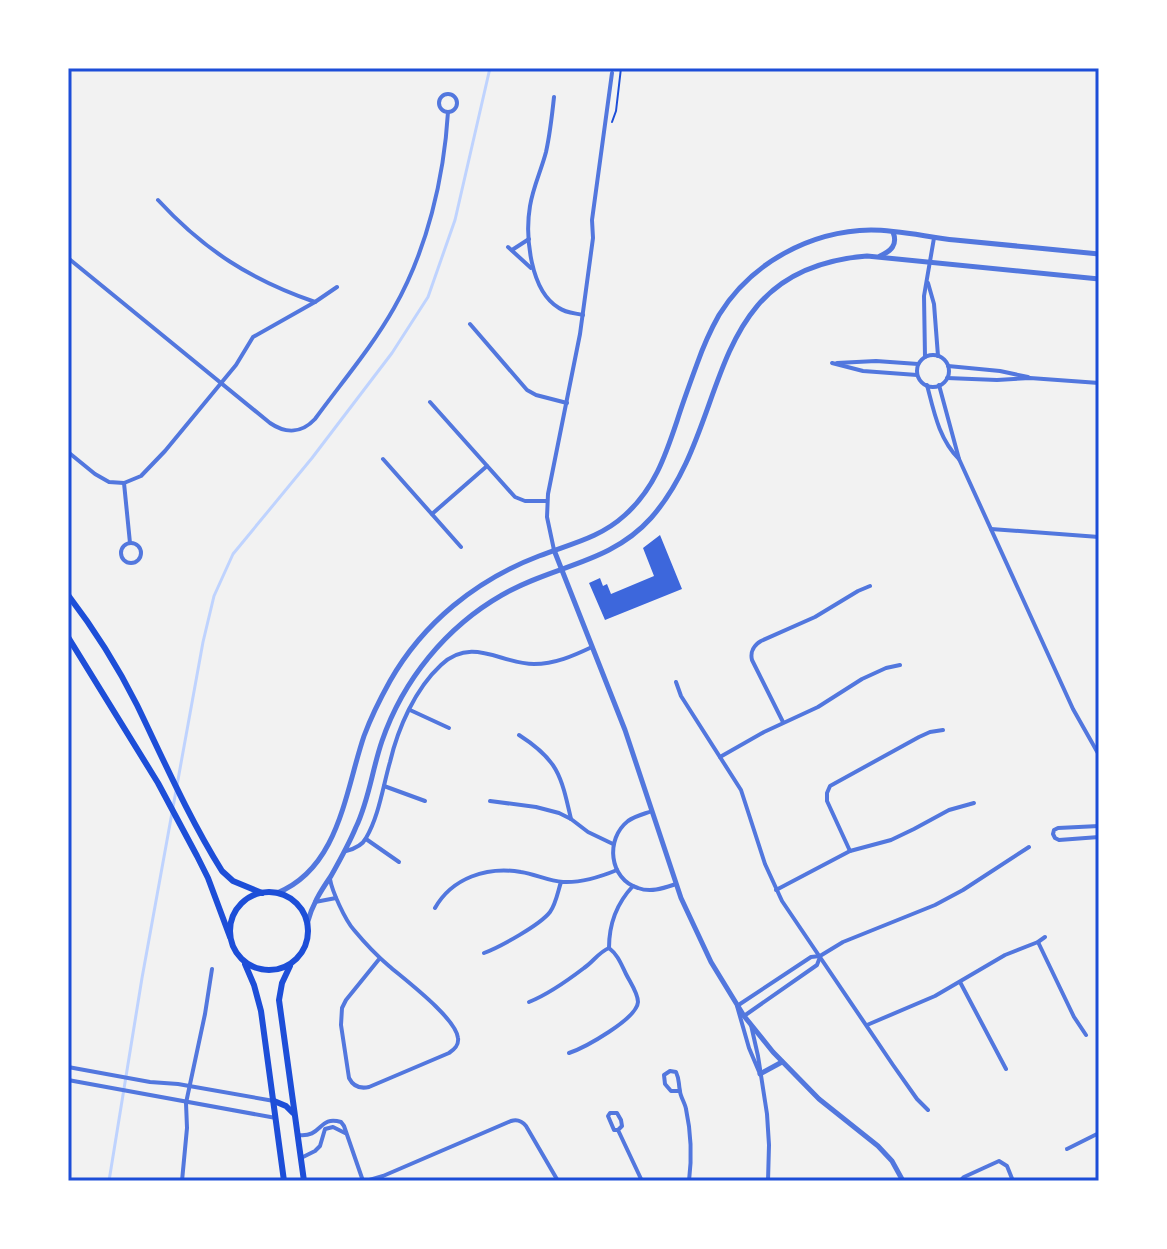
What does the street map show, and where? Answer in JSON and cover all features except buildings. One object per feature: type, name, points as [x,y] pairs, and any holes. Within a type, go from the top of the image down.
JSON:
[{"type":"main road","points":[[68,595],[115,665],[163,762],[225,874],[237,884],[262,893]]},
{"type":"main road","points":[[68,637],[158,783],[208,878],[234,948],[244,961],[254,985],[261,1011],[284,1181]]},
{"type":"main road","points":[[230,937],[230,925],[237,909],[250,897],[262,893],[288,897],[303,913],[307,936],[304,948],[291,962],[267,970],[244,961]]},
{"type":"main road","points":[[291,962],[279,1000],[304,1181]]},
{"type":"main road","points":[[274,1101],[286,1106],[295,1116]]},
{"type":"street","points":[[612,73],[583,315],[547,501],[554,550],[625,730],[676,884],[700,942],[737,1006],[782,1062],[819,1099],[878,1146],[892,1161],[903,1181]]},
{"type":"street","points":[[448,94],[454,96],[457,104],[455,109],[448,112],[440,108],[439,103],[448,94]]},
{"type":"street","points":[[533,270],[529,239],[531,203],[546,150],[554,97]]},
{"type":"street","points":[[69,261],[270,423],[290,431],[300,429],[315,419],[383,326],[401,295],[414,267],[430,217],[443,160],[448,112]]},
{"type":"street","points":[[158,200],[195,237],[235,266],[277,288],[315,302]]},
{"type":"street","points":[[277,893],[305,877],[332,835],[350,792],[368,725],[395,672],[414,646],[444,613],[475,589],[512,567],[607,529],[645,494],[663,462],[708,335],[745,283],[779,256],[811,241],[871,230],[1099,254]]},
{"type":"street","points":[[879,256],[890,251],[894,245],[893,232]]},
{"type":"street","points":[[925,357],[923,304],[934,238]]},
{"type":"street","points":[[529,239],[510,248],[533,270],[552,303],[565,311],[583,315]]},
{"type":"street","points":[[307,924],[314,903],[344,852],[364,809],[390,719],[425,661],[452,633],[492,600],[526,582],[596,558],[639,530],[663,503],[680,474],[734,338],[763,300],[792,278],[819,265],[848,258],[879,256],[1099,279]]},
{"type":"street","points":[[927,281],[934,304],[938,356]]},
{"type":"street","points":[[68,452],[109,482],[135,480],[147,472],[258,333],[337,287]]},
{"type":"street","points":[[470,324],[524,387],[536,395],[567,403]]},
{"type":"street","points":[[947,378],[948,366],[938,356],[925,357],[918,364],[917,375],[927,385],[939,385],[947,378],[1030,378],[1099,383]]},
{"type":"street","points":[[917,375],[863,371],[832,363],[876,361],[918,364]]},
{"type":"street","points":[[948,366],[1000,371],[1030,378]]},
{"type":"street","points":[[927,385],[942,435],[959,459]]},
{"type":"street","points":[[939,385],[959,459],[1073,709],[1099,755]]},
{"type":"street","points":[[430,402],[518,499],[547,501]]},
{"type":"street","points":[[383,459],[461,547]]},
{"type":"street","points":[[432,514],[487,466]]},
{"type":"street","points":[[124,483],[130,543]]},
{"type":"street","points":[[991,529],[1099,537]]},
{"type":"street","points":[[130,543],[138,547],[140,553],[139,559],[130,563],[122,558],[121,552],[130,543]]},
{"type":"street","points":[[783,722],[752,660],[754,646],[870,586]]},
{"type":"street","points":[[344,852],[366,839],[393,749],[410,710],[433,673],[446,661],[457,655],[482,652],[536,664],[565,659],[592,647]]},
{"type":"street","points":[[720,757],[783,722],[818,707],[862,679],[900,665]]},
{"type":"street","points":[[676,682],[681,696],[744,797],[776,890],[912,1093],[928,1110]]},
{"type":"street","points":[[410,710],[449,728]]},
{"type":"street","points":[[850,851],[827,801],[830,786],[919,737],[943,730]]},
{"type":"street","points":[[519,735],[542,751],[554,766],[571,819]]},
{"type":"street","points":[[384,786],[425,801]]},
{"type":"street","points":[[490,801],[554,811],[613,844]]},
{"type":"street","points":[[776,890],[850,851],[891,840],[955,807],[974,803]]},
{"type":"street","points":[[652,811],[625,824],[613,844],[613,858],[623,879],[633,886],[655,890],[676,884]]},
{"type":"street","points":[[1099,826],[1058,828],[1053,834],[1059,840],[1099,837]]},
{"type":"street","points":[[366,839],[399,862]]},
{"type":"street","points":[[737,1006],[811,957],[820,956],[843,942],[949,898],[1029,847]]},
{"type":"street","points":[[435,908],[455,885],[482,873],[512,870],[561,882],[587,880],[617,870]]},
{"type":"street","points":[[330,877],[336,898],[350,925],[380,958],[429,1000],[454,1028],[458,1042],[449,1053],[369,1087],[359,1088],[350,1081],[348,1074],[341,1014],[346,1000],[380,958]]},
{"type":"street","points":[[484,953],[511,940],[548,914],[561,882]]},
{"type":"street","points":[[609,948],[615,913],[621,899],[633,886]]},
{"type":"street","points":[[314,903],[336,898]]},
{"type":"street","points":[[867,1025],[919,1003],[1005,955],[1045,937]]},
{"type":"street","points":[[1038,942],[1074,1017],[1086,1035]]},
{"type":"street","points":[[529,1002],[558,987],[609,948]]},
{"type":"street","points":[[569,1053],[585,1047],[629,1017],[637,1007],[634,989],[617,955],[609,948]]},
{"type":"street","points":[[744,1016],[818,963],[820,956]]},
{"type":"street","points":[[182,1181],[186,1103],[212,969]]},
{"type":"street","points":[[790,970],[797,979]]},
{"type":"street","points":[[960,982],[1006,1069]]},
{"type":"street","points":[[737,1006],[760,1074]]},
{"type":"street","points":[[751,1025],[768,1129],[768,1181]]},
{"type":"street","points":[[760,1074],[782,1062]]},
{"type":"street","points":[[68,1067],[274,1101]]},
{"type":"street","points":[[679,1091],[671,1091],[665,1084],[664,1075],[670,1071],[677,1074],[681,1086],[679,1091],[689,1124],[689,1181]]},
{"type":"street","points":[[68,1080],[276,1118]]},
{"type":"street","points":[[298,1135],[311,1135],[323,1124],[334,1120],[343,1124],[364,1181],[517,1120],[526,1126],[558,1181]]},
{"type":"street","points":[[301,1158],[320,1146],[327,1128],[337,1128],[347,1134]]},
{"type":"street","points":[[618,1130],[642,1181]]},
{"type":"street","points":[[1067,1149],[1099,1133]]},
{"type":"street","points":[[960,1181],[999,1161],[1007,1166],[1013,1181]]},
{"type":"path","points":[[605,127],[612,123],[616,111],[621,68]]},
{"type":"waterway","points":[[109,1181],[142,978],[214,596],[233,554],[392,353],[428,297],[455,220],[490,68]]}]
